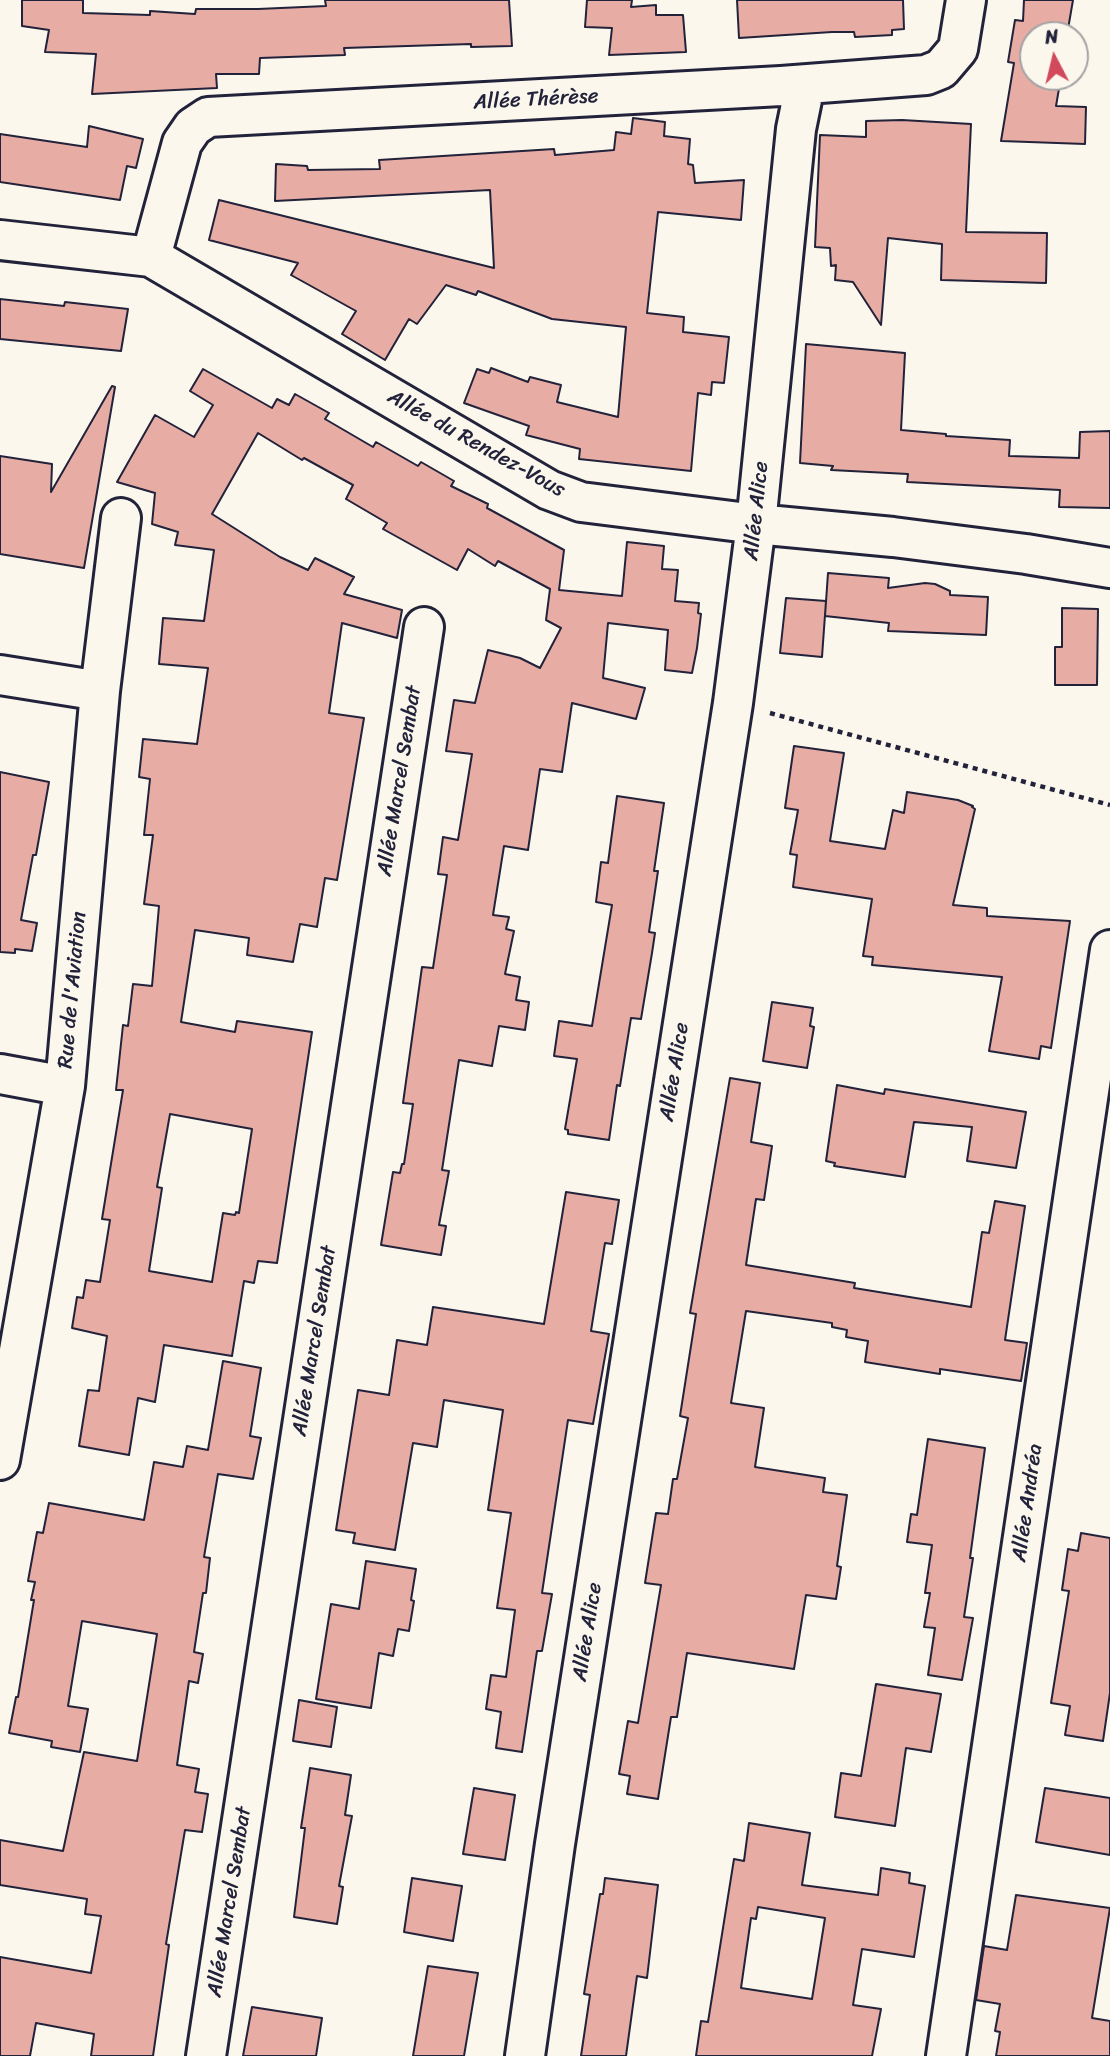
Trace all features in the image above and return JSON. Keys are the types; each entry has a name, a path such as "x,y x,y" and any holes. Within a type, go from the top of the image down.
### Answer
{"street":[{"name":"Allée Thérèse","path":"151,257 182,143 193,127 208,117 793,86 926,75 942,69 958,49 967,0"},
{"name":"Allée Alice","path":"525,2056 555,1844 733,703 756,524 796,129 793,86"},
{"name":"Allée du Rendez-Vous","path":"0,240 151,257 549,490 581,502 906,539 1110,568"},
{"name":"Rue de l'Aviation","path":"0,1460 65,1086 100,691 121,517"},
{"name":"Allée Marcel Sembat","path":"206,2056 424,627"},
{"path":"0,676 100,691"},
{"name":"Allée Andréa","path":"946,2056 1110,950"},
{"path":"0,1074 65,1086"}],"path":[{"path":"733,703 1110,805"}],"building":[{"path":"22,0 83,0 83,13 150,15 150,11 195,14 196,9 326,6 325,0 509,0 512,46 471,47 471,44 344,48 345,55 260,58 259,74 216,74 217,88 92,94 96,54 45,52 49,30 22,26"},
{"path":"587,0 632,0 631,7 656,5 656,15 683,15 686,52 609,55 612,28 585,27"},
{"path":"737,0 903,0 904,29 892,30 892,35 855,37 854,32 832,32 739,38"},
{"path":"1024,0 1073,0 1069,21 1023,21"},
{"path":"1015,20 1023,21 1019,21 1019,91 1059,91 1056,106 1086,107 1085,144 1001,141 1014,63 1008,62"},
{"path":"633,118 665,122 664,136 690,139 688,164 693,165 695,183 744,180 741,220 658,212 647,313 684,317 683,332 729,337 724,383 712,382 711,395 698,393 691,471 579,459 580,449 526,435 529,426 464,403 477,369 489,373 491,368 528,382 530,377 561,385 557,402 618,417 626,327 552,319 478,291 476,295 446,285 417,324 409,319 385,360 342,334 356,311 291,275 298,263 209,240 219,200 494,268 490,190 275,201 276,164 307,166 308,170 380,169 379,160 554,149 555,155 614,150 616,132 631,134"},
{"path":"866,121 971,124 966,232 1047,233 1046,283 941,280 942,244 888,238 881,325 853,282 835,280 836,265 831,266 830,248 815,247 820,135 866,137"},
{"path":"89,126 143,139 136,168 127,166 120,200 0,182 0,134 87,147"},
{"path":"0,299 128,309 121,351 0,339"},
{"path":"806,344 905,353 901,430 1010,440 1009,456 1079,458 1080,432 1110,431 1110,508 1059,507 1060,490 907,482 908,474 831,470 833,466 800,463"},
{"path":"203,369 272,408 277,399 289,405 295,394 329,413 325,419 373,447 376,442 418,466 421,462 454,481 451,486 488,504 487,508 564,550 559,590 622,596 627,542 664,546 662,569 678,570 675,601 699,603 698,613 701,614 692,673 665,670 668,630 608,623 603,678 645,688 636,719 572,703 562,772 540,769 528,850 504,846 493,915 509,917 506,929 514,931 505,974 520,977 516,1000 529,1002 525,1030 499,1026 492,1066 459,1060 442,1170 449,1171 439,1225 446,1226 441,1255 381,1245 393,1172 400,1173 404,1164 413,1104 403,1103 422,967 433,968 447,875 438,874 443,837 458,840 472,754 446,751 454,700 475,703 488,650 520,658 540,668 561,628 546,620 550,589 498,561 495,566 468,549 457,570 383,529 387,523 346,499 353,485 304,458 302,460 258,433 212,514 280,557 308,570 315,558 354,577 344,594 402,610 397,638 342,623 329,713 364,718 337,880 325,878 317,927 300,924 293,962 247,955 249,938 195,930 181,1022 235,1032 237,1021 312,1032 277,1263 258,1261 254,1283 244,1281 232,1356 164,1345 155,1402 138,1398 129,1455 79,1446 88,1390 99,1391 107,1336 72,1328 77,1297 83,1298 86,1280 100,1282 110,1220 102,1219 123,1090 116,1090 123,1025 128,1026 133,984 152,986 159,906 144,904 153,835 144,835 150,779 139,777 143,739 197,744 208,668 159,664 163,618 204,621 214,550 175,545 178,532 152,524 155,493 117,482 155,415 194,437 213,405 190,391","holes":["170,1114 252,1129 239,1213 223,1213 212,1282 149,1271 162,1188 157,1187"]},
{"path":"112,386 115,387 84,568 0,554 0,456 52,464 51,492"},
{"path":"828,573 889,578 888,588 925,583 950,591 950,595 988,597 986,635 888,631 889,623 825,616"},
{"path":"786,598 826,601 822,657 780,653"},
{"path":"1062,608 1098,609 1097,685 1055,685 1055,647 1062,647"},
{"path":"794,746 844,753 830,841 885,849 893,810 904,813 907,792 958,800 975,809 953,905 987,908 987,916 1070,921 1051,1048 1041,1046 1039,1059 989,1051 1002,977 872,965 873,957 863,956 872,899 793,887 797,855 790,854 798,810 785,808"},
{"path":"0,772 49,782 21,920 37,923 32,951 15,949 15,953 0,952"},
{"path":"617,796 664,803 649,932 655,933 652,953 641,1019 631,1018 609,1140 568,1134 565,1129 577,1059 554,1056 559,1021 592,1026 612,905 596,902 601,862 608,863"},
{"path":"772,1002 813,1008 810,1026 814,1027 807,1068 763,1061"},
{"path":"730,1078 760,1083 751,1142 772,1146 764,1200 756,1199 746,1265 855,1283 854,1288 971,1307 982,1232 989,1233 995,1201 1025,1206 1005,1340 1027,1343 1021,1381 940,1369 940,1374 865,1362 868,1341 846,1337 847,1330 832,1327 832,1323 746,1311 731,1403 764,1408 755,1467 825,1478 823,1492 847,1495 837,1566 841,1567 836,1599 806,1595 794,1669 687,1653 677,1717 671,1717 658,1799 627,1794 630,1776 619,1774 628,1721 638,1723 661,1585 645,1583 656,1513 668,1514 673,1479 677,1479 688,1418 680,1416 696,1314 690,1313"},
{"path":"837,1085 884,1094 885,1089 1026,1112 1016,1168 967,1161 972,1127 914,1122 905,1177 834,1166 835,1163 826,1161"},
{"path":"566,1192 619,1200 612,1244 605,1243 591,1331 609,1334 593,1424 568,1420 542,1593 552,1594 542,1651 537,1651 522,1752 496,1748 501,1712 486,1709 491,1675 506,1677 515,1610 497,1608 511,1513 488,1510 503,1410 444,1400 437,1447 413,1443 395,1550 353,1543 355,1533 336,1530 358,1390 389,1395 397,1340 427,1345 433,1307 544,1324"},
{"path":"223,1361 261,1368 250,1436 261,1438 253,1479 218,1474 204,1557 210,1558 206,1593 203,1593 194,1652 203,1654 198,1683 189,1681 177,1765 199,1769 195,1792 208,1794 202,1832 185,1830 166,1944 169,1945 153,2056 91,2056 94,2034 36,2023 30,2056 0,2056 0,1957 91,1973 101,1916 85,1914 87,1899 0,1885 0,1840 63,1851 84,1752 137,1761 157,1634 82,1621 68,1706 88,1709 80,1752 51,1747 52,1741 9,1733 18,1697 34,1600 31,1600 35,1582 28,1581 37,1532 43,1533 49,1503 144,1520 154,1462 183,1467 187,1446 208,1450"},
{"path":"928,1439 985,1448 964,1617 973,1618 962,1680 928,1675 935,1628 924,1627 930,1593 925,1593 932,1545 907,1542 911,1514 917,1515"},
{"path":"1081,1533 1110,1538 1110,1693 1103,1741 1065,1735 1070,1706 1051,1703 1069,1591 1062,1590 1068,1549 1078,1551"},
{"path":"366,1561 416,1569 409,1631 398,1629 393,1656 379,1653 371,1708 316,1699 331,1604 359,1609"},
{"path":"876,1684 941,1694 931,1752 906,1748 895,1826 835,1817 841,1773 861,1776"},
{"path":"299,1700 337,1707 331,1747 293,1741"},
{"path":"310,1768 351,1775 345,1815 352,1816 339,1886 343,1887 337,1924 294,1917 305,1828 301,1828"},
{"path":"474,1788 515,1795 505,1860 463,1854"},
{"path":"1045,1788 1110,1798 1110,1855 1036,1842"},
{"path":"749,1823 810,1833 802,1885 878,1895 881,1868 910,1873 909,1883 925,1886 914,1957 862,1949 853,2005 881,2009 872,2056 696,2056 701,2021 708,2022 734,1859 744,1861","holes":["758,1907 825,1918 812,1999 741,1988 751,1918 756,1919"]},
{"path":"412,1878 462,1886 453,1941 404,1932"},
{"path":"605,1878 658,1885 647,1978 637,1976 626,2056 581,2056 590,1995 584,1994"},
{"path":"1016,1895 1110,1908 1092,2018 1110,2021 1110,2056 996,2056 1000,2032 995,2031 1000,2004 976,2000 984,1946 1007,1950"},
{"path":"428,1966 478,1973 464,2056 413,2056"},
{"path":"252,2007 322,2018 316,2056 243,2056"}]}
